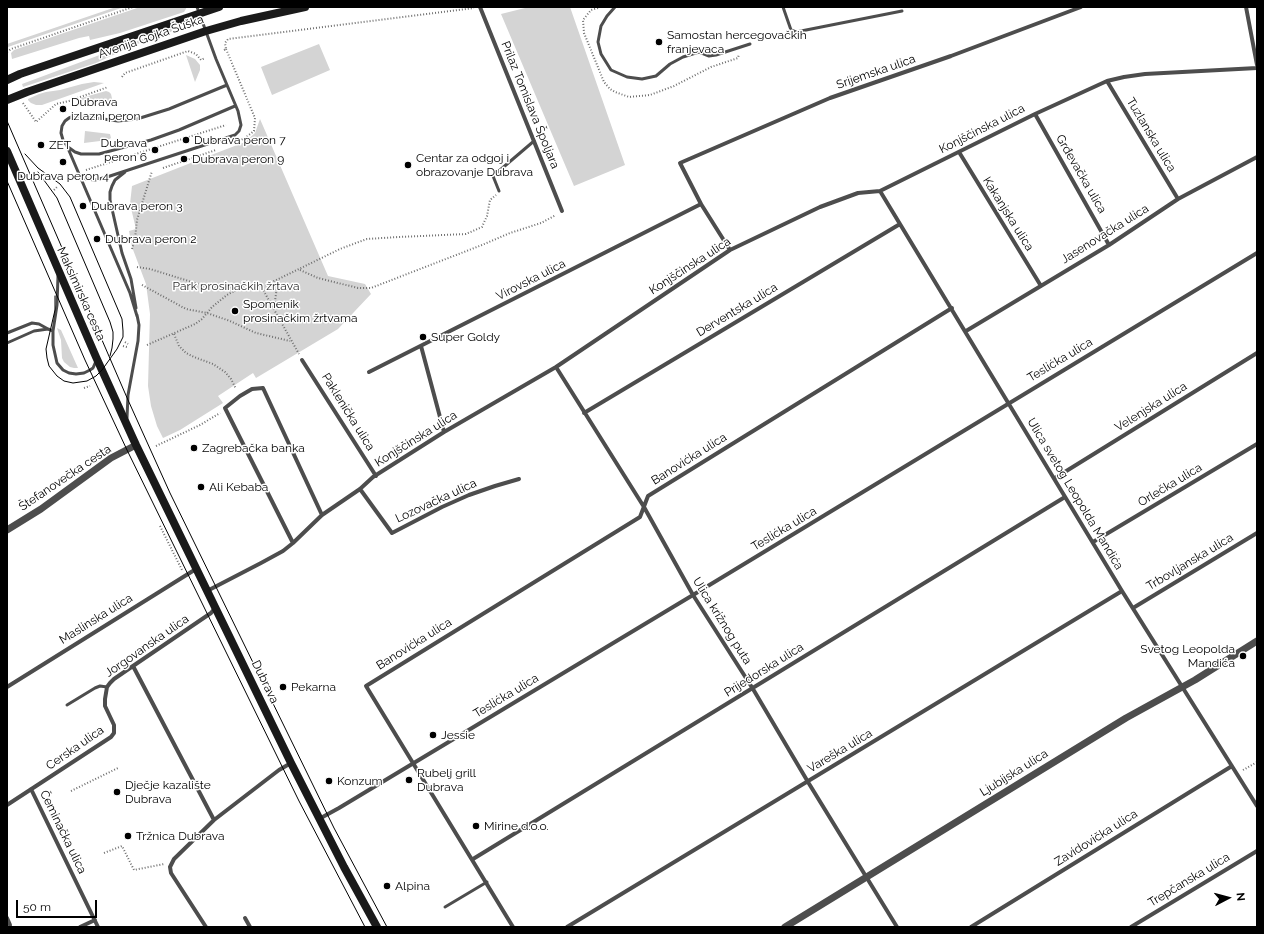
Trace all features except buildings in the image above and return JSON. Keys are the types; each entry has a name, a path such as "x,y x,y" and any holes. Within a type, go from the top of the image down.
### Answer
{"main road":[{"name":"Avenija Gojka Šuška","path":"7,80 198,10 219,7"},
{"name":"Avenija Gojka Šuška","path":"7,100 206,31 241,21 305,7"},
{"name":"Maksimirska cesta","path":"7,151 96,357 136,445"},
{"name":"Dubrava","path":"136,445 291,763 344,867 377,927"}],"street":[{"name":"Prilaz Tomislava Špoljara","path":"480,7 562,211"},
{"name":"Srijemska ulica","path":"701,204 680,163 830,98 951,56 1081,7"},
{"path":"1246,7 1257,67"},
{"name":"Konjščinska ulica","path":"206,591 283,551 322,515 376,476 444,432 556,367 730,250 820,207 858,193 880,191 1035,114 1107,81 1144,74 1257,67"},
{"name":"Tuzlanska ulica","path":"1107,81 1178,199"},
{"name":"Grđevačka ulica","path":"1035,114 1109,245"},
{"name":"Kakanjska ulica","path":"959,152 1041,286"},
{"name":"Jasenovačka ulica","path":"966,331 1109,245 1178,199 1257,157"},
{"name":"Ulica svetog Leopolda Mandića","path":"880,191 1122,591 1257,806"},
{"path":"701,204 730,250"},
{"name":"Virovska ulica","path":"369,372 701,204"},
{"name":"Derventska ulica","path":"584,413 900,224"},
{"name":"Teslićka ulica","path":"319,819 693,595 1257,253"},
{"name":"Banovićka ulica","path":"413,763 366,686 640,517 648,496 952,308"},
{"path":"421,346 444,432"},
{"name":"Velenjska ulica","path":"1055,478 1257,353"},
{"name":"Paklenička ulica","path":"302,360 376,476"},
{"name":"Ulica križnog puta","path":"556,367 644,507 693,595 753,689 897,927"},
{"path":"293,543 225,408 240,396 252,390 263,388 322,515"},
{"name":"Orlečka ulica","path":"1093,542 1257,444"},
{"name":"Štefanovečka cesta","path":"7,530 40,509 111,458 136,445"},
{"name":"Lozovačka ulica","path":"360,489 392,533 469,495 519,479"},
{"name":"Prijedorska ulica","path":"473,859 753,689 1065,496"},
{"name":"Trbovljanska ulica","path":"1133,608 1257,533"},
{"name":"Maslinska ulica","path":"7,687 196,569"},
{"name":"Vareška ulica","path":"567,927 1122,591"},
{"name":"Jorgovanska ulica","path":"107,687 114,679 211,613 215,608"},
{"name":"Ljubijska ulica","path":"785,927 1126,718 1182,687 1257,642"},
{"path":"133,666 214,820"},
{"name":"Cerska ulica","path":"7,805 111,737 115,729 105,706 107,687"},
{"path":"206,927 171,873 170,867 173,862 214,820 279,770 291,763"},
{"path":"413,763 473,859 513,927"},
{"name":"Zavidovička ulica","path":"971,927 1232,766"},
{"name":"Čeminačka ulica","path":"30,789 98,927"},
{"name":"Trepčanska ulica","path":"1131,927 1257,850"},
{"path":"7,918 10,925"},
{"path":"244,918 250,927"},
{"path":"80,927 95,920"}],"lane":[{"path":"615,7 607,16 602,26 598,42 601,54 612,70 627,77 642,79 656,76 670,64 683,57 699,52 709,56 716,55 750,44"},
{"path":"783,7 791,30 796,32 902,11"},
{"path":"80,176 86,179 95,180 236,135 239,131 241,125 236,106 198,10"},
{"path":"137,316 130,293 67,146 63,140 61,133 65,121 74,116 118,121 137,119 169,109 227,85"},
{"path":"67,146 75,152 81,154 99,154 151,140 236,106"},
{"path":"499,191 493,176 534,141"},
{"path":"126,171 115,180 110,192 110,200 122,254 132,285 139,325 138,341 127,406 127,426"},
{"path":"58,270 58,298 53,330 53,345 58,363 63,370 69,373 84,373 93,368 96,357"},
{"path":"7,333 32,323 39,324 53,330"},
{"path":"7,343 26,334 48,329"},
{"name":"Jorgovanska ulica","path":"67,705 95,688 100,686 107,687"},
{"path":"445,907 487,882"}],"path":[{"path":"7,52 11,49 133,7"},
{"path":"598,8 591,10 583,20 584,32 604,82 610,89 629,97 650,95 674,86 711,67 738,58 740,54 740,47"},
{"path":"238,142 254,131 255,118 225,49 225,43 228,39 470,9"},
{"path":"122,77 125,73 188,51 196,54 201,60 205,58"},
{"path":"23,104 36,122 56,104 108,87"},
{"path":"86,170 226,125"},
{"path":"162,168 217,149"},
{"path":"132,249 135,239 137,220 152,171"},
{"path":"54,190 58,186"},
{"path":"262,287 340,249 367,239 466,234 482,227 487,216 490,200 499,191"},
{"path":"299,270 324,280 358,288 371,288 510,233 542,223 562,211"},
{"path":"137,267 179,277 208,287 220,285 226,286 235,291"},
{"path":"274,309 278,280"},
{"path":"147,345 195,324 227,295 245,285 257,284 262,287 290,341 302,360"},
{"path":"142,285 186,309 207,313 230,321 256,333 290,341"},
{"path":"174,334 179,346 186,353 213,364 225,372 231,379 240,396"},
{"path":"124,342 128,344"},
{"path":"123,346 127,347"},
{"path":"84,388 90,386"},
{"path":"156,446 200,425 225,408"},
{"path":"160,526 182,570"},
{"path":"1242,771 1257,762"},
{"path":"71,791 118,768"},
{"path":"104,853 122,846 134,870 173,862"}],"green space":[{"path":"116,7 124,7 8,47 7,44"},
{"path":"140,7 187,7 184,12 120,33 90,40 89,36 79,38 12,59 11,53 14,50"},
{"path":"529,7 570,7 625,165 574,186 501,14"},
{"path":"180,25 182,27 181,28 132,46 96,63 23,87 22,84"},
{"path":"319,44 330,70 272,95 261,67"},
{"path":"186,55 195,59 200,65 200,70 195,82"},
{"path":"94,82 104,83 42,105 36,105 28,100 46,92"},
{"path":"106,91 111,94 112,104 81,100 81,98"},
{"name":"Park prosinačkih žrtava","path":"260,119 328,276 365,284 371,294 338,329 256,378 253,373 218,396 223,403 180,430 163,438 157,426 151,406 148,386 150,314 146,284 132,247 129,231 136,229 130,204 132,186 245,142 255,133"},
{"path":"85,131 110,134 111,138 108,140 84,143"},
{"path":"57,328 61,330 78,368 70,367 64,362 62,358 61,340"}],"tram line":[{"path":"7,121 170,493 334,828 387,927"},
{"path":"25,154 38,168 60,184 70,197 122,319 123,337 117,349 102,370 96,376 87,381 73,383 64,381 57,376 49,366 46,349 55,310 55,296"},
{"path":"38,172 57,198 110,322 113,332 110,356"},
{"path":"7,181 85,360 127,450 299,801 365,927"}],"place":[{"name":"Samostan hercegovačkih franjevaca","path":"659,42"},
{"name":"Dubrava izlazni peron","path":"63,109"},
{"name":"Dubrava peron 7","path":"186,140"},
{"name":"ZET","path":"41,145"},
{"name":"Dubrava peron 6","path":"155,150"},
{"name":"Dubrava peron 9","path":"184,159"},
{"name":"Dubrava peron 4","path":"63,162"},
{"name":"Centar za odgoj i obrazovanje Dubrava","path":"408,165"},
{"name":"Dubrava peron 3","path":"83,206"},
{"name":"Dubrava peron 2","path":"97,239"},
{"name":"Spomenik prosinačkim žrtvama","path":"235,311"},
{"name":"Super Goldy","path":"423,337"},
{"name":"Zagrebačka banka","path":"194,448"},
{"name":"Ali Kebaba","path":"201,487"},
{"name":"Svetog Leopolda Mandića","path":"1243,656"},
{"name":"Pekarna","path":"283,687"},
{"name":"Jessie","path":"433,735"},
{"name":"Rubelj grill Dubrava","path":"409,780"},
{"name":"Konzum","path":"329,781"},
{"name":"Dječje kazalište Dubrava","path":"117,792"},
{"name":"Mirine d.o.o.","path":"476,826"},
{"name":"Tržnica Dubrava","path":"128,836"},
{"name":"Alpina","path":"387,886"}]}
